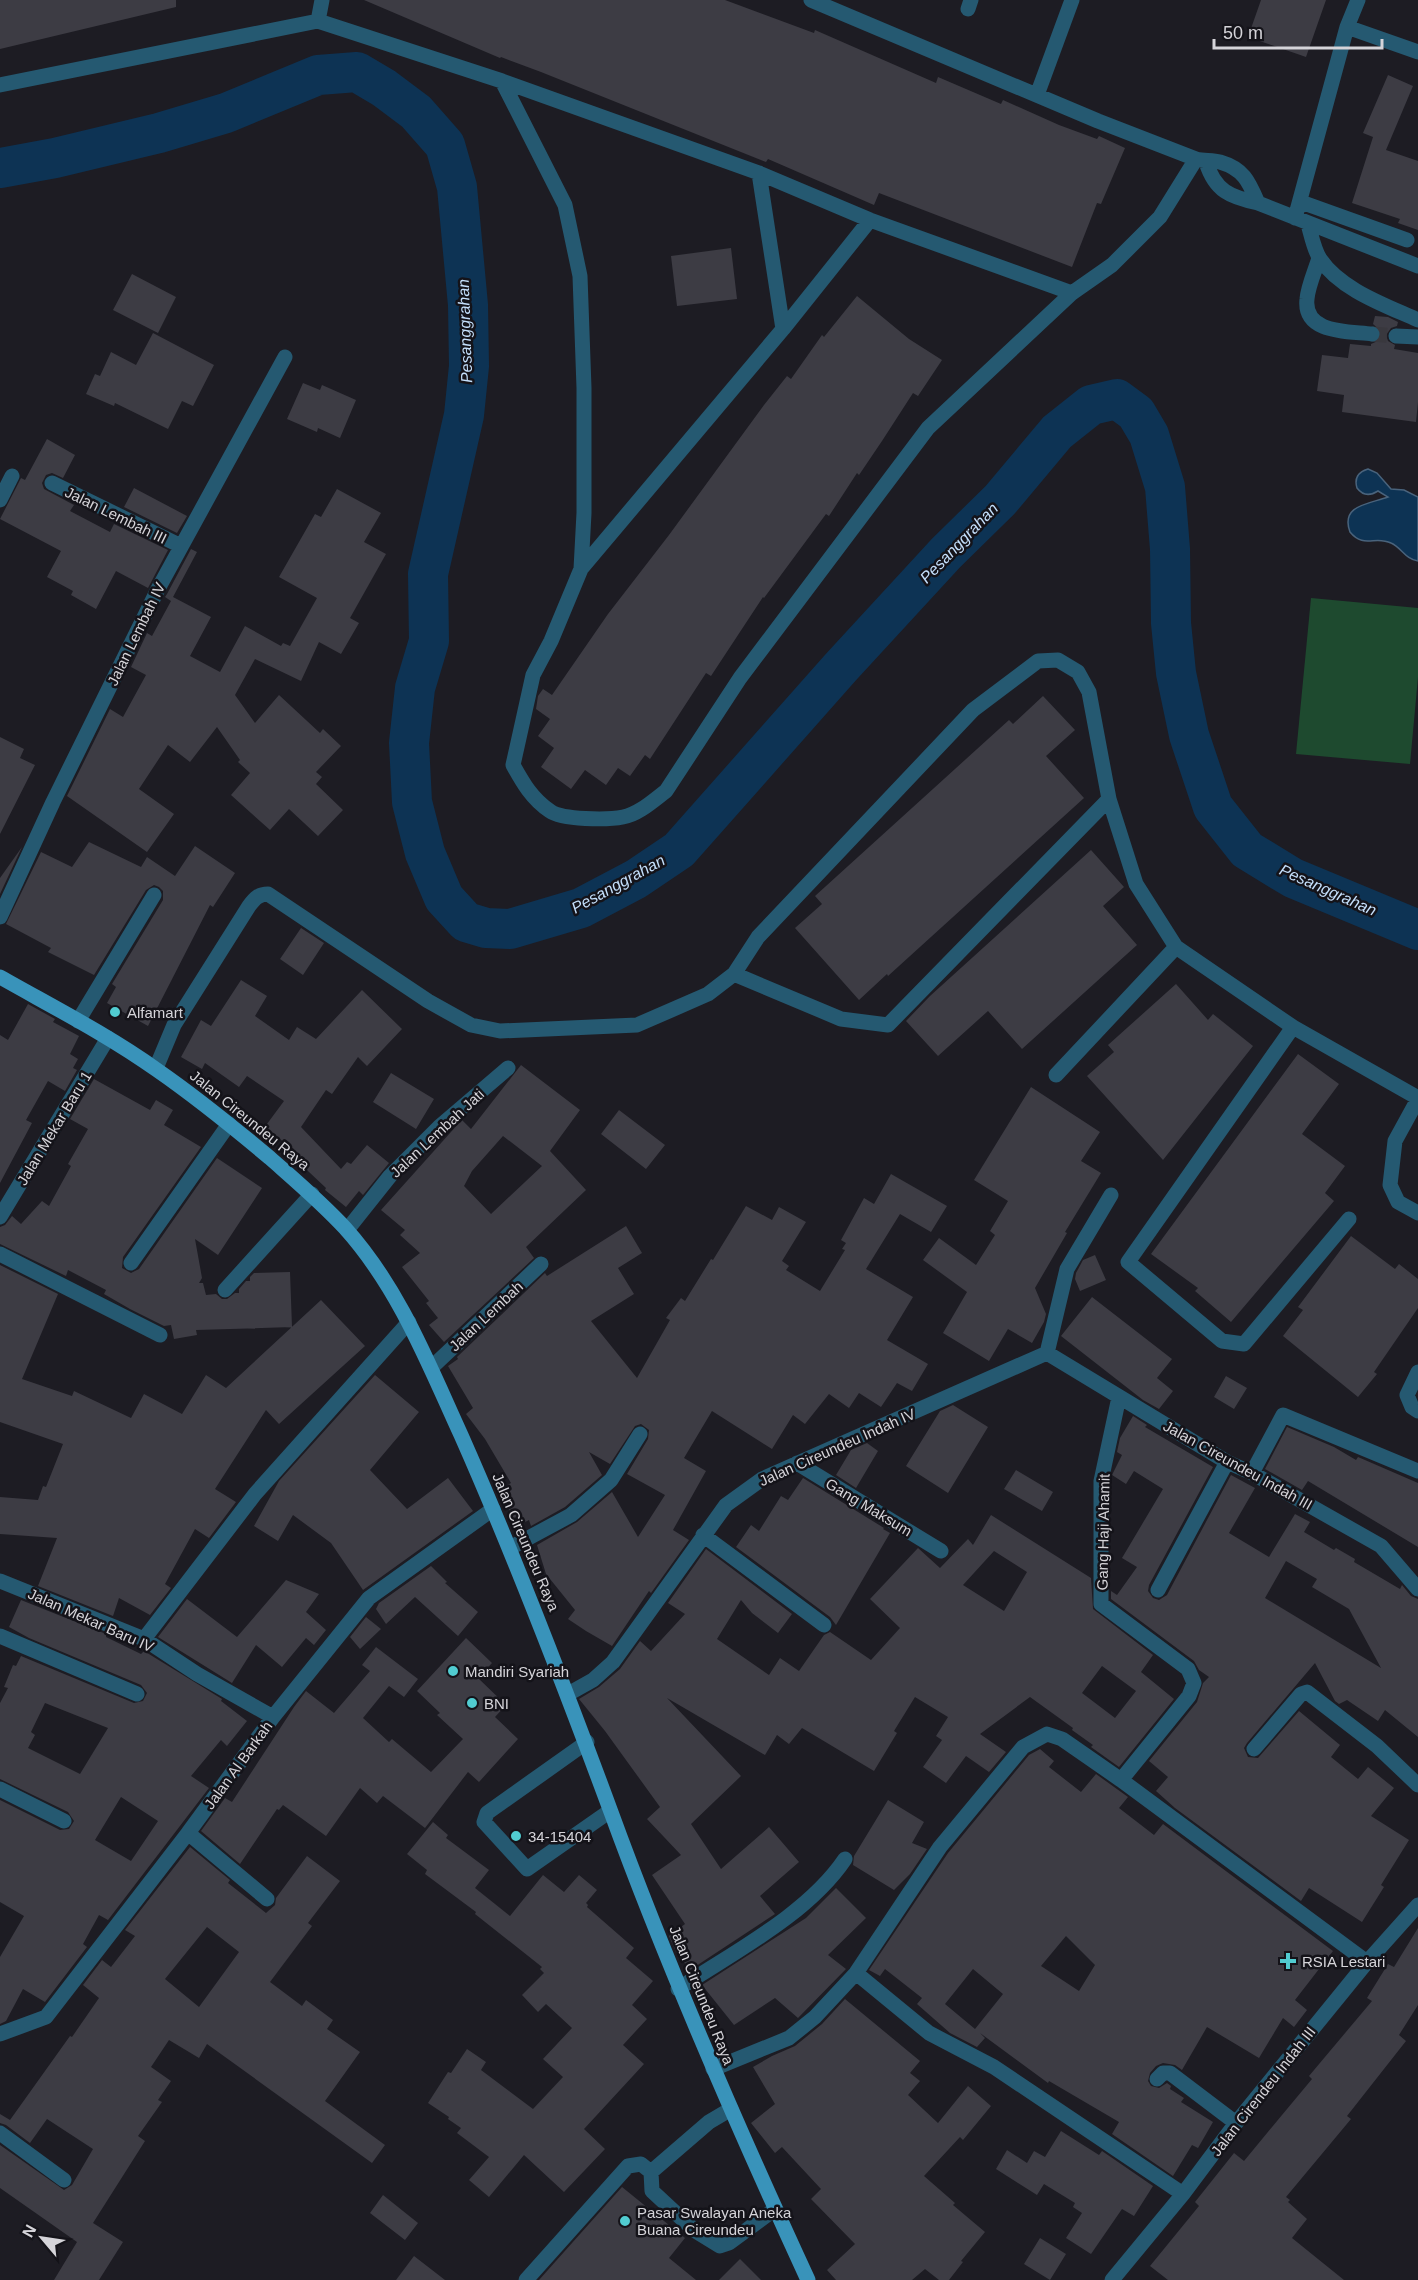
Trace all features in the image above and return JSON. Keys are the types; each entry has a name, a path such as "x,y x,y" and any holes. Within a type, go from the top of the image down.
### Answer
{"main road":[{"name":"Jalan Cireundeu Raya","path":"0,977 156,1068 229,1124 312,1194 347,1230 385,1278 431,1368 510,1548 568,1694 678,1989 808,2280"}],"street":[{"path":"318,21 322,0"},
{"path":"811,0 1037,95 1201,160 1237,168 1249,182 1258,203"},
{"path":"1037,95 1072,0"},
{"path":"1358,0 1347,27 1301,202 1302,221 1319,258 1354,290 1418,320"},
{"path":"0,85 318,21 502,81 759,173 870,220 1072,293"},
{"path":"1347,27 1418,52"},
{"path":"502,81 565,205 580,276 584,388 584,513 581,568"},
{"path":"1201,160 1219,188 1237,198 1258,203 1418,266"},
{"path":"870,220 783,329 581,568 551,641 533,675 513,765 529,794 552,813 585,818 624,817 649,804 666,791 740,678 928,428 1072,293 1112,265 1160,217 1201,160"},
{"path":"759,173 783,329"},
{"path":"1301,202 1407,240"},
{"path":"1319,258 1306,300 1312,319 1324,328 1372,334"},
{"path":"1396,336 1418,337"},
{"name":"Jalan Lembah IV","path":"0,917 53,802 158,589 285,357"},
{"path":"0,500 12,476"},
{"name":"Jalan Lembah III","path":"52,483 181,546"},
{"path":"156,1068 174,1024 249,906 255,898 262,894 268,894 428,1001 471,1025 500,1031 637,1025 708,994 734,974 758,937 973,710 1038,661 1058,660 1077,672 1089,692 1109,799 1136,884 1176,947 1293,1027 1418,1098 1395,1141 1390,1185 1398,1202 1418,1213"},
{"path":"734,974 841,1019 888,1025 1109,799"},
{"path":"78,1021 153,895"},
{"path":"1056,1075 1176,947"},
{"path":"1293,1027 1128,1262 1221,1341 1244,1344 1349,1219"},
{"name":"Jalan Mekar Baru 1","path":"0,1217 108,1038"},
{"name":"Jalan Lembah Jati","path":"347,1230 390,1176 439,1127 508,1068"},
{"path":"130,1263 229,1124"},
{"path":"225,1290 312,1194"},
{"path":"1047,1353 1067,1269 1111,1195"},
{"path":"0,1254 160,1335"},
{"name":"Jalan Lembah","path":"431,1368 541,1264"},
{"path":"144,1639 255,1494 409,1322"},
{"name":"Jalan Cireundeu Indah III","path":"1047,1353 1227,1462 1252,1473 1381,1546 1418,1589"},
{"name":"Jalan Cireundeu Indah IV","path":"568,1694 593,1680 613,1662 726,1505 762,1479 1047,1353"},
{"path":"1418,1372 1407,1395 1412,1407 1418,1411"},
{"name":"Gang Haji Ahamit","path":"1119,1396 1101,1481 1101,1604 1188,1669 1194,1683 1189,1696 1121,1780"},
{"path":"1252,1473 1283,1415 1418,1470"},
{"path":"510,1548 571,1515 611,1480 640,1434"},
{"path":"1158,1590 1227,1462"},
{"name":"Gang Maksum","path":"797,1463 941,1551"},
{"name":"Jalan Al Barkah","path":"0,2034 46,2017 188,1833 273,1717 369,1598 493,1509"},
{"path":"703,1535 824,1625"},
{"name":"Jalan Mekar Baru IV","path":"0,1581 144,1639 197,1674 273,1717"},
{"path":"0,1636 136,1694"},
{"path":"1254,1749 1301,1694 1307,1692 1377,1746 1418,1785"},
{"path":"713,2069 789,2038 815,2017 856,1973 940,1847 1023,1747 1047,1734 1062,1739 1121,1780 1367,1962"},
{"path":"586,1742 487,1813 484,1822 525,1869 529,1869 610,1811"},
{"path":"0,1789 64,1821"},
{"path":"188,1833 267,1899"},
{"path":"678,1989 812,1898 832,1878 845,1859"},
{"name":"Jalan Cirendeu Indah III","path":"1112,2280 1367,1962 1418,1905"},
{"path":"856,1973 929,2033 994,2067 1183,2194"},
{"path":"1157,2079 1163,2073 1170,2073 1236,2123"},
{"path":"651,2172 709,2122 731,2109"},
{"path":"0,2133 64,2180"},
{"path":"526,2280 628,2166 641,2164 651,2172 652,2192 694,2230 720,2246 729,2243 775,2209"}],"green space":[{"path":"1311,598 1418,608 1418,677 1410,764 1296,754"}],"water":[{"path":"1368,469 1377,473 1391,489 1404,490 1418,497 1418,561 1410,558 1391,543 1380,540 1360,540 1350,532 1349,516 1353,511 1365,504 1388,497 1378,491 1364,494 1359,491 1356,481 1358,476"}],"building":[{"path":"0,0 176,0 176,7 0,49"},
{"path":"364,0 725,0 814,33 815,30 936,83 938,77 1001,104 1003,100 1059,125 1097,139 1099,136 1125,148 1101,204 1097,203 1072,267 879,193 874,205 768,159 766,162 541,72 500,58"},
{"path":"1261,0 1326,0 1306,57 1248,37"},
{"path":"1388,75 1413,86 1386,150 1418,161 1418,230 1398,223 1400,219 1352,203 1373,137 1363,133"},
{"path":"731,248 737,299 677,306 671,256"},
{"path":"132,274 176,297 158,333 113,310"},
{"path":"857,296 909,339 942,360 918,396 913,393 829,516 826,514 763,597 711,676 706,673 650,759 645,755 630,776 618,768 606,785 585,770 571,789 541,767 554,748 538,736 550,719 536,709 538,696 543,689 552,695 608,614 764,405 787,376 791,379 822,335 824,337"},
{"path":"1375,316 1388,317 1398,322 1397,326 1391,328 1386,335 1388,341 1395,345 1394,349 1418,353 1416,422 1342,412 1344,395 1317,391 1322,355 1348,358 1350,344 1371,346 1380,340 1381,331 1373,324"},
{"path":"153,333 214,365 193,406 182,401 168,429 115,403 114,406 86,394 95,374 100,376 111,352 136,365"},
{"path":"303,383 320,390 322,385 356,400 340,438 318,428 317,432 287,419"},
{"path":"47,439 75,455 63,478 52,473 46,475 42,483 44,489 74,505 70,511 110,532 114,524 168,550 148,588 116,571 96,609 71,595 73,591 47,577 61,551 0,519 21,478 25,480"},
{"path":"134,488 187,516 177,533 124,507"},
{"path":"337,489 381,513 364,542 386,554 350,618 359,623 341,654 319,642 301,681 255,659 235,695 255,723 279,695 320,733 323,729 341,746 316,772 322,777 316,784 343,810 318,836 289,809 270,830 231,795 250,773 238,762 240,760 217,727 190,762 168,745 139,789 174,814 147,852 67,796 110,709 123,717 146,675 131,667 147,633 152,636 171,601 165,597 191,549 197,552 173,597 211,617 190,656 220,672 245,626 281,646 283,643 290,646 317,598 279,577 315,514 321,517"},
{"path":"1043,696 1075,730 1046,756 1084,798 859,1000 795,928 822,904 815,896 1009,720 1013,724"},
{"path":"0,737 24,749 20,758 35,765 0,834"},
{"path":"89,842 141,867 147,857 175,876 195,846 235,873 213,907 210,905 148,1026 107,1003 116,987 112,984 163,900 163,891 159,887 154,885 146,890 94,975 48,952 51,948 6,924 41,852 72,867"},
{"path":"22,847 0,894 0,878"},
{"path":"1091,850 1124,887 1103,906 1137,945 1022,1049 988,1011 938,1056 906,1021 930,996"},
{"path":"301,928 324,943 303,975 280,959"},
{"path":"241,980 267,996 255,1016 289,1040 297,1027 316,1039 362,990 402,1029 367,1066 358,1057 332,1094 326,1090 301,1127 341,1169 347,1162 351,1164 367,1145 389,1163 363,1195 359,1191 346,1207 325,1190 326,1188 291,1155 294,1149 264,1128 284,1101 247,1076 239,1087 205,1063 202,1069 181,1057 201,1020 211,1026"},
{"path":"1176,984 1208,1020 1213,1014 1253,1046 1163,1160 1087,1076 1114,1052 1108,1045"},
{"path":"28,1004 55,1019 53,1022 79,1036 70,1054 78,1059 73,1068 77,1070 65,1091 48,1081 26,1120 32,1123 0,1183 0,1035 8,1040"},
{"path":"1298,1054 1339,1084 1302,1134 1345,1166 1325,1193 1334,1201 1231,1322 1195,1291 1198,1288 1151,1254"},
{"path":"521,1065 580,1110 550,1151 586,1190 526,1247 534,1258 444,1342 429,1325 438,1318 426,1303 429,1301 402,1267 420,1253 400,1235 405,1230 381,1210 462,1120 471,1129","holes":["503,1136 542,1166 491,1214 464,1186 472,1171"]},
{"path":"391,1073 434,1099 416,1129 373,1102"},
{"path":"94,1079 150,1110 156,1100 173,1110 164,1125 201,1147 123,1257 122,1268 131,1273 139,1269 217,1158 262,1188 218,1255 195,1239 202,1278 199,1283 203,1283 206,1295 216,1294 222,1299 227,1299 239,1293 239,1289 246,1281 250,1281 254,1273 290,1272 292,1327 196,1330 197,1335 174,1339 171,1325 164,1326 130,1309 104,1294 106,1290 68,1270 66,1276 0,1244 0,1227 5,1225 12,1216 21,1224 42,1201 49,1206 71,1166 68,1164 88,1129 70,1119"},
{"path":"1031,1087 1100,1132 1081,1161 1101,1173 1065,1232 1067,1233 1035,1288 1046,1314 1032,1343 1008,1329 989,1361 943,1333 967,1292 923,1260 939,1238 976,1265 995,1235 990,1231 1008,1201 974,1180"},
{"path":"619,1110 665,1145 646,1169 601,1134"},
{"path":"891,1174 947,1206 931,1232 900,1214 866,1269 913,1297 887,1340 928,1364 912,1391 897,1383 881,1407 859,1393 849,1408 829,1394 805,1424 793,1415 772,1449 712,1411 684,1458 706,1471 673,1530 689,1540 651,1593 649,1591 612,1646 568,1619 575,1610 546,1574 537,1545 577,1522 612,1492 638,1537 665,1495 627,1474 648,1439 649,1430 641,1424 635,1426 610,1464 589,1452 602,1475 565,1507 531,1526 529,1520 517,1526 499,1490 511,1483 485,1439 466,1414 473,1408 448,1366 458,1359 457,1357 545,1273 547,1276 626,1226 642,1253 618,1268 634,1294 591,1321 637,1378 670,1320 666,1318 681,1298 685,1301 746,1206 772,1220 779,1207 806,1222 782,1261 789,1266 786,1270 820,1291 845,1250 842,1249 846,1243 841,1240 864,1198 874,1204"},
{"path":"1351,1236 1395,1269 1399,1264 1418,1279 1418,1308 1374,1372 1377,1374 1358,1397 1283,1336 1303,1310 1298,1307"},
{"path":"1095,1255 1106,1280 1080,1291 1075,1279 1076,1273 1083,1260"},
{"path":"0,1265 58,1294 22,1379 72,1396 74,1391 131,1418 144,1394 182,1414 206,1375 226,1388 321,1300 365,1346 279,1424 266,1410 215,1489 236,1502 209,1538 195,1529 165,1584 171,1588 150,1615 119,1598 113,1616 38,1586 57,1538 0,1534 0,1497 38,1500 43,1486 46,1487 63,1444 0,1422"},
{"path":"1092,1297 1172,1359 1157,1378 1173,1391 1159,1409 1143,1400 1061,1336"},
{"path":"375,1375 419,1412 370,1470 407,1509 448,1478 473,1511 363,1590 331,1543 293,1515 278,1541 254,1526 279,1481"},
{"path":"1226,1376 1247,1388 1234,1409 1214,1397"},
{"path":"953,1405 988,1427 948,1493 906,1466 940,1411"},
{"path":"1133,1416 1147,1425 1145,1427 1213,1467 1149,1585 1148,1591 1153,1598 1159,1600 1167,1595 1231,1475 1255,1488 1229,1533 1269,1557 1295,1514 1310,1522 1304,1532 1334,1550 1336,1548 1355,1559 1354,1562 1400,1589 1402,1585 1411,1596 1418,1599 1418,1737 1385,1710 1378,1721 1347,1700 1339,1704 1335,1701 1315,1663 1244,1748 1248,1757 1258,1758 1299,1711 1340,1745 1331,1757 1358,1779 1368,1767 1394,1788 1371,1816 1409,1840 1381,1885 1384,1887 1362,1922 1309,1888 1301,1901 1175,1808 1156,1791 1168,1777 1149,1761 1197,1702 1203,1683 1209,1677 1199,1670 1194,1661 1111,1599 1111,1591 1117,1595 1137,1567 1122,1558 1163,1489 1134,1471 1126,1484 1112,1475 1122,1455 1117,1452 1120,1438","holes":["1286,1561 1317,1579 1312,1587 1349,1609 1381,1668 1265,1598"]},
{"path":"1287,1427 1334,1447 1356,1460 1358,1457 1418,1483 1418,1547 1308,1481 1302,1490 1265,1469"},
{"path":"867,1443 878,1451 856,1488 836,1475 851,1450"},
{"path":"1016,1470 1053,1492 1042,1511 1004,1489"},
{"path":"803,1478 890,1533 836,1625 830,1617 736,1547 751,1525 759,1531 781,1496 788,1500"},
{"path":"991,1515 1091,1578 1093,1609 1153,1655 1141,1672 1174,1699 1119,1767 1091,1747 1093,1745 1072,1730 1073,1728 1030,1697 980,1734 1006,1752 989,1772 966,1756 946,1783 923,1767 942,1740 936,1736 948,1717 915,1697 894,1731 897,1733 874,1771 802,1728 789,1744 777,1735 765,1755 667,1698 741,1776 691,1824 721,1869 769,1827 799,1862 760,1896 775,1914 690,1970 676,1952 669,1936 685,1924 652,1875 681,1855 647,1819 660,1807 579,1699 599,1687 620,1669 640,1641 651,1651 685,1614 668,1603 706,1549 792,1614 778,1633 752,1613 741,1600 717,1639 769,1675 780,1658 799,1671 824,1635 830,1632 871,1660 900,1628 870,1599 918,1548 940,1568 968,1539 973,1545","holes":["994,1551 1027,1572 1004,1611 963,1585","1102,1666 1136,1691 1115,1718 1082,1693"]},
{"path":"431,1566 447,1582 445,1583 478,1612 458,1636 415,1597 386,1624 376,1609 379,1603"},
{"path":"286,1580 319,1594 306,1612 326,1630 314,1645 306,1638 282,1667 256,1645 232,1683 158,1637 187,1599 237,1637"},
{"path":"21,1600 106,1634 106,1637 141,1654 144,1651 222,1699 221,1701 247,1721 227,1746 221,1740 191,1776 209,1788 108,1920 99,1915 83,1944 87,1947 45,2002 23,1989 6,2021 0,2024 0,1957 24,1916 0,1902 0,1800 60,1830 69,1829 74,1821 68,1812 0,1779 0,1703 8,1688 4,1687 13,1665 16,1666 21,1656 134,1703 143,1701 147,1693 141,1685 29,1638 9,1627","holes":["45,1703 108,1728 80,1774 28,1748 35,1735 31,1732","121,1797 158,1821 131,1861 95,1840"]},
{"path":"366,1617 381,1629 360,1649 350,1637"},
{"path":"466,1638 492,1663 478,1678 506,1705 495,1717 518,1739 479,1782 468,1772 425,1828 383,1796 377,1803 360,1788 326,1836 283,1805 279,1810 277,1809 240,1864 201,1831 225,1798 232,1802 306,1691 334,1713 370,1671 362,1665 376,1647 418,1679 404,1697 389,1686 363,1718 389,1742 392,1739 431,1772 463,1739 437,1715 440,1713 417,1691"},
{"path":"1040,1749 1054,1761 1049,1767 1081,1792 1096,1774 1128,1797 1119,1808 1154,1835 1163,1824 1333,1951 1295,2000 1307,2010 1294,2027 1283,2018 1259,2058 1207,2027 1182,2070 1175,2065 1163,2063 1156,2066 1150,2073 1148,2081 1151,2086 1159,2088 1167,2083 1171,2086 1170,2089 1184,2098 1181,2102 1213,2122 1198,2148 1192,2145 1173,2176 1112,2134 1119,2122 1049,2081 1048,2083 980,2033 985,2038 977,2047 950,2033 917,2004 922,1998 885,1969 880,1976 869,1970 948,1853 1029,1755","holes":["1066,1936 1095,1965 1079,1991 1041,1966","973,1969 1003,1994 975,2029 945,2004"]},
{"path":"888,1800 924,1822 912,1843 927,1849 910,1874 894,1890 853,1865 854,1856"},
{"path":"433,1822 448,1835 446,1838 489,1870 475,1888 510,1916 543,1875 564,1892 579,1875 597,1890 586,1903 587,1907 634,1948 626,1958 653,1981 632,2005 647,2019 623,2045 644,2064 584,2129 605,2149 564,2192 524,2155 489,2197 469,2180 489,2157 457,2133 461,2128 448,2119 449,2117 428,2103 448,2072 451,2073 467,2049 486,2062 481,2070 533,2109 563,2077 543,2059 572,2028 546,2004 538,2012 522,1995 544,1973 540,1969 542,1967 475,1914 476,1912 425,1874 427,1870 407,1854"},
{"path":"190,1847 230,1880 228,1883 266,1913 275,1905 276,1898 307,1856 340,1881 308,1923 312,1926 270,1982 302,2006 306,2000 333,2020 327,2029 360,2052 325,2101 385,2145 372,2163 207,2044 199,2058 169,2040 151,2067 171,2081 158,2100 162,2102 138,2136 145,2141 93,2223 123,2242 99,2280 54,2280 77,2242 0,2188 0,2145 64,2190 72,2185 93,2149 47,2119 30,2143 0,2123 0,2114 10,2120 99,1998 83,1985 102,1960 111,1967 135,1936 125,1930","holes":["207,1927 239,1952 199,2007 165,1979"]},
{"path":"836,1888 866,1918 828,1955 846,1969 798,2018 775,1998 734,2025 702,1985 806,1918"},
{"path":"1418,1928 1418,2005 1399,2035 1406,2041 1347,2116 1351,2119 1286,2197 1290,2200 1288,2202 1307,2219 1292,2238 1344,2280 1168,2280 1150,2266 1199,2206 1195,2202 1234,2153 1244,2161 1312,2079 1309,2076 1372,2001 1367,1998 1388,1964 1394,1967"},
{"path":"845,1999 920,2061 910,2073 920,2081 908,2095 938,2123 968,2086 991,2106 963,2140 960,2137 924,2176 985,2232 949,2280 939,2280 925,2269 912,2280 836,2280 827,2270 855,2244 811,2199 821,2189 782,2147 775,2153 751,2123 775,2104 753,2067 795,2046 822,2024"},
{"path":"1061,2131 1099,2155 1102,2151 1153,2186 1134,2216 1122,2209 1091,2254 1066,2238 1082,2213 1073,2207 1075,2203 1044,2184 1037,2195 996,2169 1007,2150 1027,2163 1034,2151 1045,2157"},
{"name":"Pasar Swalayan Aneka Buana Cireundeu","path":"622,2187 685,2238 669,2258 696,2280 539,2280"},
{"path":"383,2195 418,2223 405,2240 370,2213"},
{"path":"1040,2238 1066,2254 1050,2280 1024,2264"},
{"path":"414,2256 445,2280 396,2280"},
{"path":"740,2259 761,2280 719,2280"}],"waterway":[{"name":"Pesanggrahan","path":"0,168 55,158 159,133 226,113 318,75 357,72 384,88 416,112 445,145 457,187 468,305 469,366 464,415 428,574 429,641 415,688 409,743 412,802 425,853 444,898 466,922 486,928 510,929 581,908 636,879 679,850 841,667 946,553 1000,500 1057,432 1091,405 1117,399 1136,413 1149,435 1165,487 1170,549 1171,623 1176,673 1189,735 1213,807 1247,850 1293,878 1418,930"}],"tunnel":[{"path":"1372,334 1396,336"}],"place":[{"name":"Alfamart","path":"115,1012"},
{"name":"Mandiri Syariah","path":"453,1671"},
{"name":"BNI","path":"472,1703"},
{"name":"34-15404","path":"516,1836"},
{"name":"RSIA Lestari","path":"1288,1961"},
{"name":"Pasar Swalayan Aneka Buana Cireundeu","path":"625,2221"}]}
